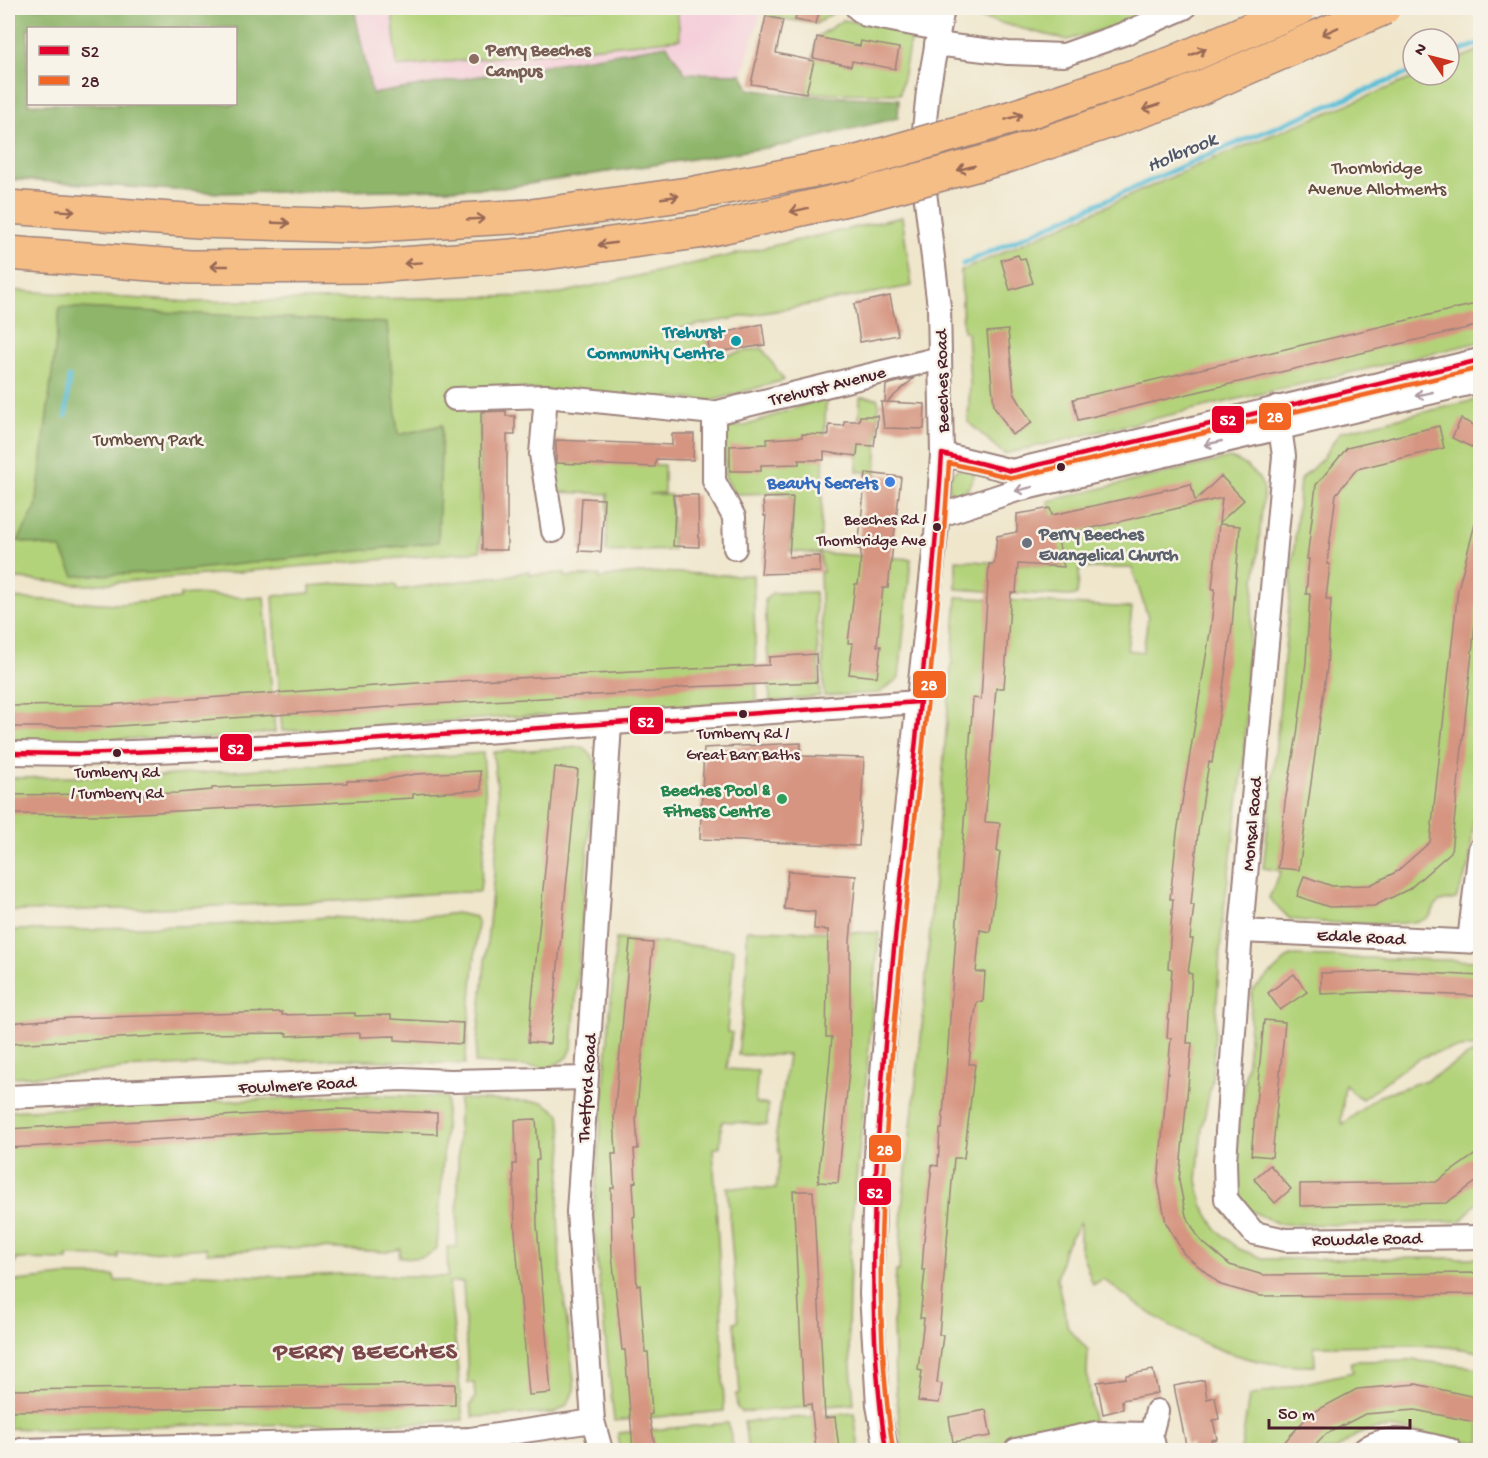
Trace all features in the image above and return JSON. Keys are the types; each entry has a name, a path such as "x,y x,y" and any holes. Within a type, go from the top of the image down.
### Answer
{"highway":[{"path":"8,207 199,221 354,226 531,216 695,194 857,162 1013,117 1173,63 1300,8"},
{"path":"8,253 190,267 384,265 537,254 686,233 856,197 1004,157 1176,99 1384,8"}],"street":[{"path":"857,8 866,15 939,27 1008,53 1064,55 1126,33 1184,8"},
{"name":"Beeches Road","path":"886,1450 878,1405 871,1294 877,1132 900,865 919,702 942,454 939,307 921,159 928,91 939,27"},
{"name":"Trehurst Avenue","path":"456,399 546,396 714,413 940,358"},
{"path":"938,516 1017,490 1480,360"},
{"path":"942,454 1012,471 1279,417 1480,381"},
{"path":"546,396 541,454 552,531"},
{"path":"714,413 714,481 734,518 735,548"},
{"name":"Monsal Road","path":"1254,1233 1226,1199 1225,1161 1241,931 1284,456 1279,417"},
{"path":"977,463 984,501"},
{"path":"8,753 80,754 279,746 919,702"},
{"name":"Thetford Road","path":"601,1450 593,1421 578,1212 610,725"},
{"path":"1474,941 1480,849"},
{"name":"Edale Road","path":"1241,931 1474,941"},
{"name":"Fowlmere Road","path":"8,1097 402,1079 451,1081 586,1078"},
{"name":"Rowdale Road","path":"1254,1233 1286,1240 1480,1237"},
{"path":"1016,1450 1096,1434 1153,1442 1157,1411"},
{"path":"21,1450 470,1439 593,1421"},
{"path":"1364,1450 1371,1445 1405,1439 1450,1450"}],"shaded area":[{"name":"Perry Beeches Campus","path":"356,8 762,8 742,74 685,73 667,45 372,94"}],"green space":[{"path":"8,8 354,8 372,94 667,45 685,73 742,74 749,89 789,95 899,99 898,118 785,145 502,188 221,193 8,179"},
{"path":"392,8 677,8 680,39 397,67"},
{"path":"766,8 841,8 816,24 766,16"},
{"path":"966,8 1164,8 1135,21 1067,40 965,14"},
{"path":"843,20 883,26 911,36 900,94 806,93 817,37"},
{"name":"Thornbridge Avenue Allotments","path":"1480,50 1480,342 1004,454 968,422 970,383 967,332 963,331 961,271 1203,163 1401,83 1401,87 1461,87 1461,58"},
{"name":"Turnberry Park","path":"902,217 912,286 670,330 670,341 705,334 710,358 762,348 784,380 711,401 670,397 669,401 489,386 455,396 480,402 480,551 88,585 8,578 8,290 189,302 548,296"},
{"path":"60,307 387,323 398,435 442,425 438,542 171,572 74,576 61,549 18,541 36,507"},
{"path":"826,397 820,553 911,559 899,678 879,693 824,696 820,572 823,572 820,554 790,551 793,497 783,493 734,494 725,476 724,433 730,427 745,426"},
{"path":"860,397 877,398 879,404 876,474 857,471"},
{"path":"1480,399 1480,759 1469,867 1456,899 1439,902 1429,917 1420,921 1362,924 1290,919 1269,898 1281,871 1263,868 1300,480 1323,458 1340,432"},
{"path":"1230,458 1250,469 1259,478 1264,489 1247,664 1245,752 1222,923 1212,1080 1202,1128 1197,1180 1202,1204 1217,1230 1239,1249 1265,1259 1480,1258 1480,1352 1419,1345 1314,1346 1315,1366 1284,1365 1228,1353 1176,1329 1103,1279 1093,1285 1080,1247 1080,1222 1064,1249 1057,1278 1068,1328 1088,1350 1087,1372 1093,1421 1013,1441 952,1450 902,1450 895,1380 893,1324 896,1271 899,1271 902,1208 922,1028 957,597 1132,608 1127,650 1143,652 1148,617 1132,568 1080,568 1077,595 1067,596 956,589 956,560 1063,567 1048,501"},
{"path":"551,462 664,465 664,493 649,494 671,495 673,550 606,552 608,494 557,492"},
{"path":"962,468 971,470 974,475 968,488 955,495 950,492 949,479 955,471"},
{"path":"529,571 530,575 565,573 565,577 600,575 600,579 636,573 753,575 757,702 282,731 273,596 310,593 310,586 347,583 396,585 397,590 497,576 498,578"},
{"path":"815,592 820,696 770,702 765,600 772,593"},
{"path":"180,595 264,597 275,732 216,738 122,739 88,745 8,743 8,598 119,604 180,599"},
{"path":"583,747 595,760 598,773 591,805 572,1048 568,1057 550,1068 475,1063 500,813 493,752"},
{"path":"483,753 487,817 480,892 253,905 8,911 8,778 160,776"},
{"path":"456,913 476,917 478,922 465,1064 341,1059 139,1067 70,1075 8,1077 8,930 96,930 97,928 218,925 328,917 369,919 436,916"},
{"path":"747,930 879,933 851,1225 848,1331 854,1404 741,1412 737,1408 736,1394 740,1393 734,1322 738,1321 727,1187 776,1189 780,1157 776,1135 788,1055 738,1055 747,969"},
{"path":"616,939 734,949 727,1032 732,1033 727,1069 758,1071 755,1103 768,1105 767,1125 722,1121 720,1147 713,1149 721,1294 724,1411 614,1421 593,1221"},
{"path":"1290,956 1480,961 1480,1046 1424,1056 1402,1069 1362,1099 1352,1093 1345,1084 1341,1122 1342,1125 1377,1097 1429,1079 1480,1049 1480,1199 1461,1221 1368,1225 1279,1224 1251,1211 1241,1197 1233,1172 1248,1052 1252,991"},
{"path":"355,1095 447,1097 437,1248 428,1255 399,1257 400,1249 385,1252 305,1247 207,1253 206,1248 118,1254 118,1258 68,1256 68,1260 16,1259 15,1263 8,1263 8,1111"},
{"path":"459,1099 543,1102 560,1114 563,1143 558,1212 560,1263 575,1390 566,1406 555,1413 473,1417 470,1406 475,1398 474,1383 468,1383 463,1282 449,1282 463,1420 423,1423 132,1426 60,1430 8,1428 8,1282 65,1276 114,1276 115,1281 167,1280 199,1274 286,1277 340,1274 448,1277 447,1247 457,1247"},
{"path":"1411,1360 1480,1368 1480,1443 1389,1428 1370,1430 1355,1436 1336,1450 1241,1450 1249,1396 1353,1372 1351,1362"},
{"path":"854,1413 859,1450 748,1450 744,1422"},
{"path":"728,1423 734,1450 620,1450 618,1433"}],"building":[{"path":"798,8 820,8 816,24 795,20"},
{"path":"766,16 783,20 776,53 814,61 806,93 751,84"},
{"path":"817,37 860,46 861,41 899,48 895,69 852,61 851,66 813,58"},
{"path":"1018,255 1020,259 1025,258 1033,283 1010,290 1001,260"},
{"path":"890,296 898,335 860,342 854,304"},
{"path":"1480,303 1480,325 1078,420 1073,399"},
{"name":"Trehurst Community Centre","path":"762,324 765,345 710,353 707,337"},
{"path":"1008,330 1014,393 1032,423 1012,435 994,406 987,332"},
{"path":"914,378 887,402 925,404 924,429 884,428 881,402 885,402 886,385"},
{"path":"506,411 506,416 515,416 515,435 507,435 507,550 482,550 481,412"},
{"path":"860,416 878,416 874,446 858,445 857,456 824,452 824,460 799,460 799,464 761,465 761,471 730,471 730,446 767,444 767,439 802,437 802,434 829,435 829,425 844,426 844,421 859,421"},
{"path":"1461,419 1480,428 1480,451 1452,438"},
{"path":"1439,426 1444,448 1357,469 1336,494 1327,564 1330,565 1326,599 1331,599 1327,667 1299,870 1278,868 1285,802 1297,735 1306,662 1310,594 1306,594 1309,559 1307,559 1316,485 1347,448"},
{"path":"672,434 694,434 693,460 656,459 655,467 556,463 556,440 672,445"},
{"path":"866,473 901,477 888,588 883,588 877,646 881,646 877,677 849,674 853,643 848,643 855,584 858,584 860,569 861,549 858,549"},
{"path":"1221,476 1244,500 1219,523 1222,498 1057,536 1064,567 1018,564 1016,593 1011,593 1004,688 996,688 985,822 1000,823 997,852 1000,852 990,932 980,930 976,972 985,972 983,1002 977,1002 972,1033 969,1064 975,1064 964,1158 954,1158 939,1335 943,1335 937,1383 942,1384 939,1403 918,1401 922,1371 918,1370 924,1318 920,1318 925,1270 922,1270 924,1241 932,1165 938,1166 940,1129 942,1129 973,698 981,699 989,564 994,564 997,536 1017,532 1017,514 1050,508 1052,515 1191,484 1195,501"},
{"path":"673,495 698,495 699,547 673,546 675,511"},
{"path":"793,497 789,557 820,556 820,572 761,574 766,516 764,516 763,498"},
{"path":"582,498 604,499 601,552 579,551"},
{"path":"1476,520 1480,520 1480,576 1451,852 1409,889 1374,906 1329,907 1297,896 1304,876 1332,886 1370,885 1396,872 1430,842 1458,589"},
{"path":"1219,524 1240,526 1232,627 1212,763 1209,762 1198,832 1191,905 1194,905 1190,939 1193,939 1188,973 1192,974 1187,1043 1192,1043 1179,1181 1186,1216 1200,1240 1230,1265 1263,1275 1480,1273 1480,1294 1260,1296 1221,1285 1184,1254 1166,1223 1158,1182 1171,1038 1167,1038 1172,969 1168,968 1173,899 1170,899 1177,833 1211,626 1215,589 1212,589"},
{"path":"816,654 817,682 687,687 652,692 415,705 104,727 8,727 8,706 106,705 418,683 769,665 769,657"},
{"name":"Beeches Pool & Fitness Centre","path":"801,743 800,756 864,758 859,846 700,839 704,748"},
{"path":"555,767 578,770 550,1044 528,1042"},
{"path":"480,771 481,790 413,794 413,798 104,815 8,814 8,795 177,793 212,790 212,788 347,783 347,781 382,780 416,774"},
{"path":"788,871 856,876 850,941 850,1060 838,1183 818,1182 832,1037 826,1037 828,930 814,929 815,912 784,909"},
{"path":"630,941 653,943 636,1119 638,1149 634,1149 636,1182 633,1183 635,1216 633,1217 637,1286 640,1285 645,1352 648,1352 652,1414 649,1415 656,1450 633,1450 625,1350 622,1350 612,1254 611,1188 614,1188 612,1154 616,1154 614,1117"},
{"path":"1390,971 1480,976 1480,996 1374,992 1321,994 1321,973"},
{"path":"1294,974 1307,992 1280,1010 1268,993"},
{"path":"282,1012 282,1015 355,1013 355,1016 391,1015 391,1019 463,1023 462,1044 395,1040 395,1036 360,1037 360,1033 287,1036 287,1033 194,1034 8,1044 8,1023 70,1018"},
{"path":"1264,1020 1285,1022 1272,1157 1251,1155"},
{"path":"337,1109 437,1113 437,1134 347,1130 8,1148 8,1129"},
{"path":"536,1119 539,1160 536,1160 537,1225 551,1393 529,1395 515,1232 513,1164 516,1164 515,1120"},
{"path":"1480,1151 1480,1179 1446,1203 1300,1206 1300,1184 1436,1182"},
{"path":"1270,1165 1291,1189 1275,1203 1254,1179"},
{"path":"793,1191 813,1191 825,1418 835,1417 839,1449 816,1450 811,1404 804,1405"},
{"path":"1153,1370 1158,1393 1122,1400 1123,1409 1103,1414 1097,1382 1126,1378 1126,1375"},
{"path":"1204,1380 1207,1399 1215,1397 1219,1419 1213,1420 1217,1439 1211,1440 1213,1450 1192,1450 1191,1444 1186,1445 1174,1386"},
{"path":"455,1384 455,1405 8,1411 8,1391 12,1390"},
{"path":"1416,1384 1480,1398 1480,1423 1415,1410 1365,1414 1326,1434 1311,1450 1277,1450 1310,1414 1357,1389"},
{"path":"986,1410 991,1436 953,1442 949,1417"}],"waterway":[{"name":"Holbrook","path":"1461,51 1480,43"},
{"name":"Holbrook","path":"963,264 1203,157 1401,76"},
{"path":"66,416 69,377"}],"transit line":[{"name":"52","path":"886,1450 875,1348 873,1247 875,1197 885,1044 930,602 942,454 1012,471 1480,360"},
{"name":"28","path":"893,1449 887,1398 881,1297 885,1144 899,970 937,608 949,463 1013,478 1480,368"},
{"name":"52","path":"8,753 80,754 279,746 919,702"}],"place":[{"name":"Perry Beeches Campus","path":"474,59"},
{"name":"Trehurst Community Centre","path":"736,341"},
{"name":"Beauty Secrets","path":"890,482"},
{"name":"Beeches Rd / Thornbridge Ave","path":"937,527"},
{"name":"Perry Beeches Evangelical Church","path":"1027,543"},
{"name":"Turnberry Rd / Great Barr Baths","path":"743,714"},
{"name":"Turnberry Rd / Turnberry Rd","path":"117,753"},
{"name":"Beeches Pool & Fitness Centre","path":"782,799"}],"district":[{"name":"PERRY BEECHES","path":"366,1350"}]}
